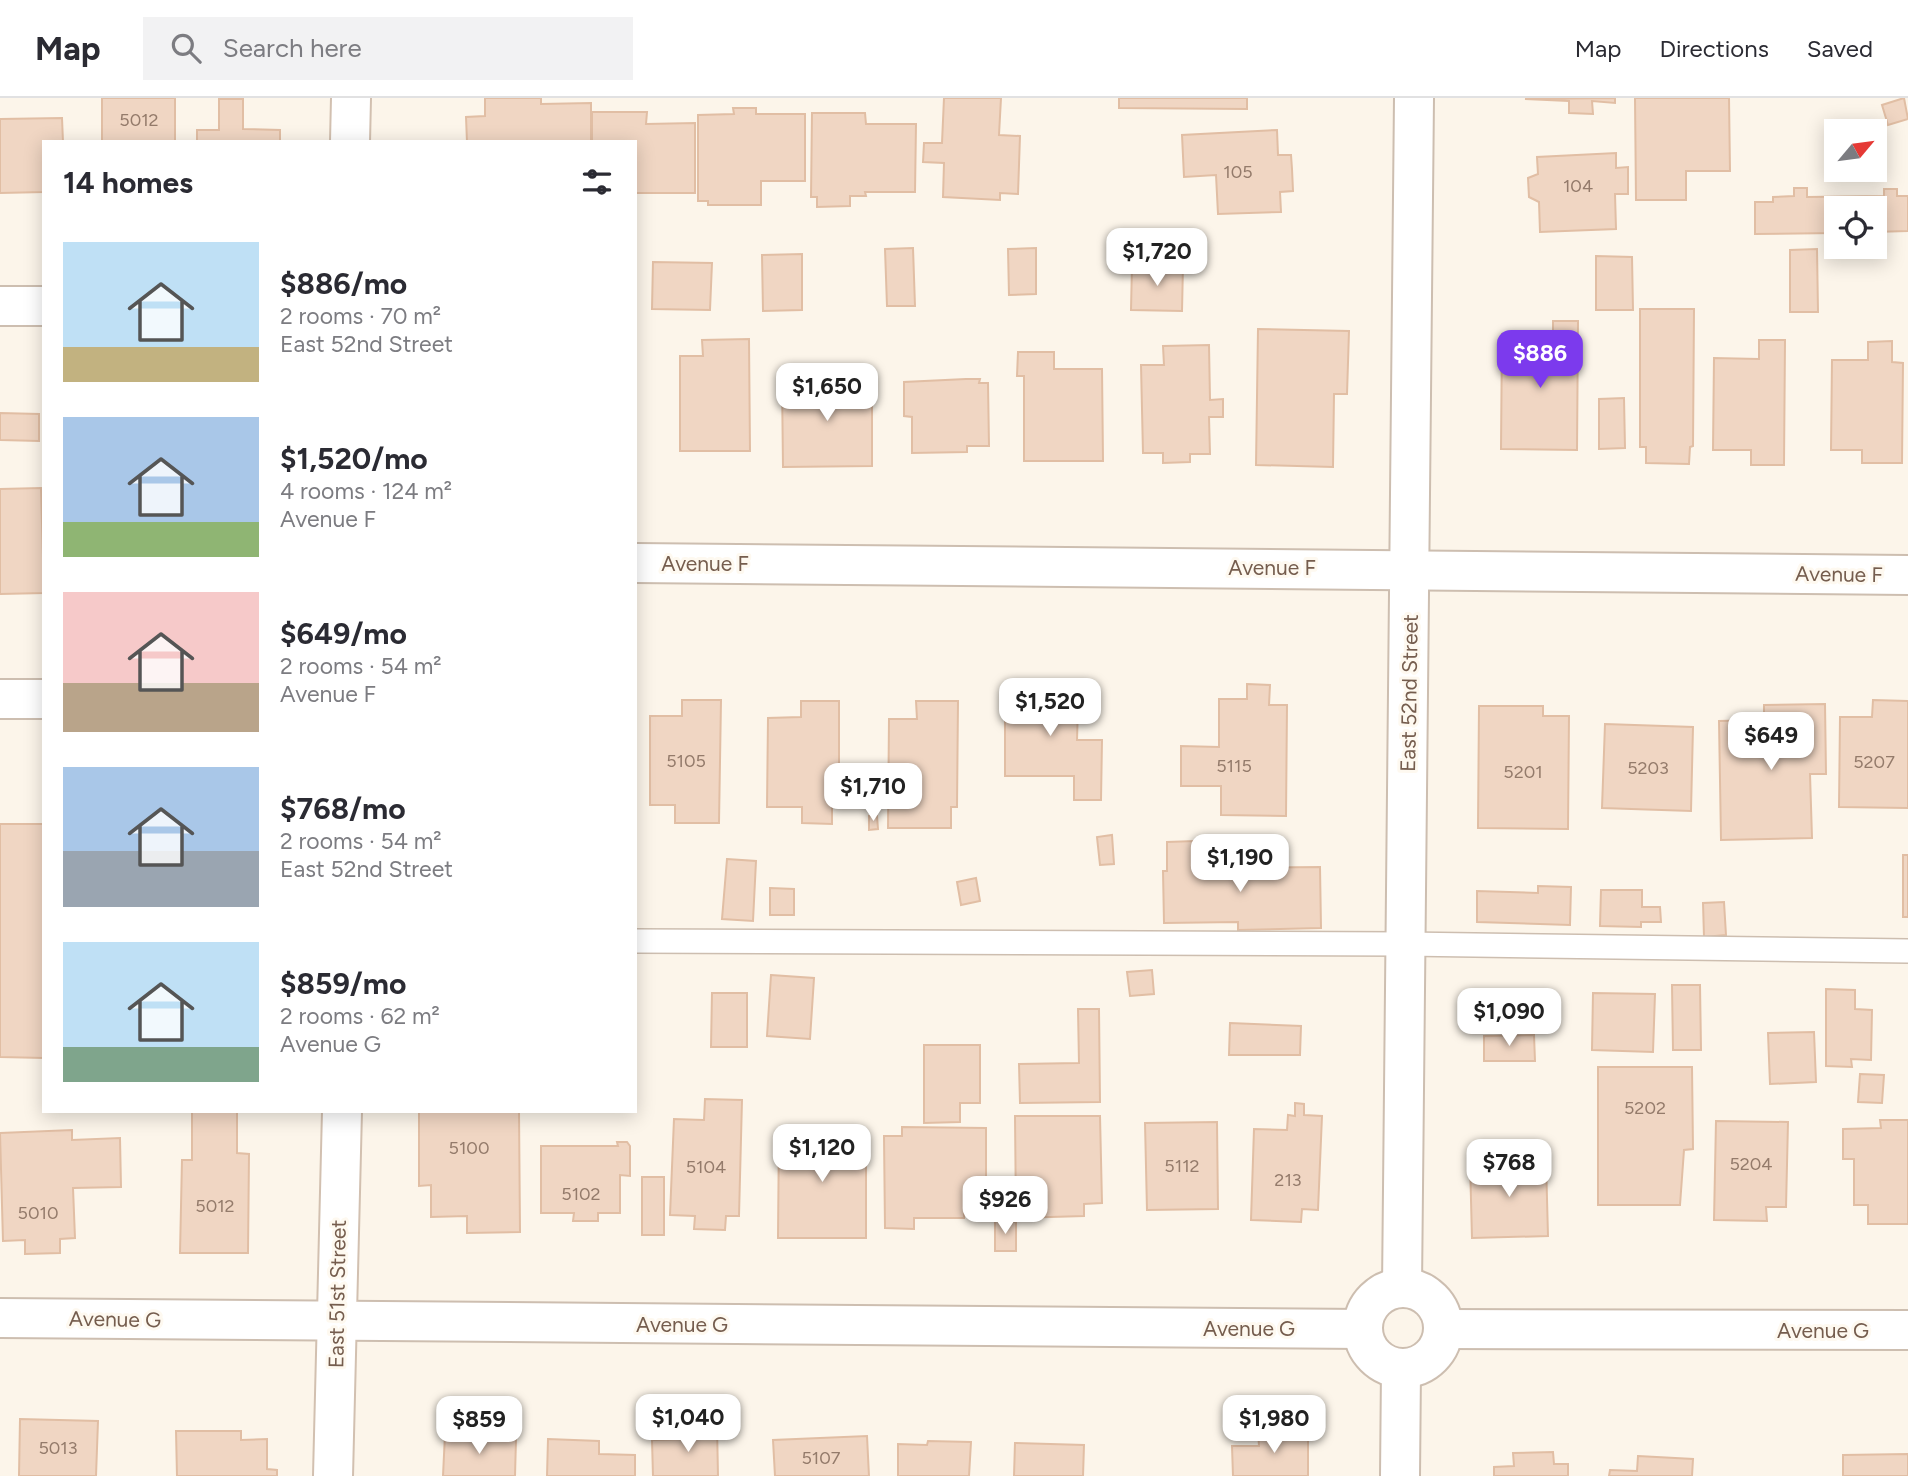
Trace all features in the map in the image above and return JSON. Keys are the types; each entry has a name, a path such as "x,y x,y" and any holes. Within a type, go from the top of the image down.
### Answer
{"street":[{"path":"350,140 351,98"},
{"name":"East 52nd Street","path":"1402,1288 1411,568 1413,98"},
{"path":"0,306 42,306"},
{"name":"Avenue F","path":"637,563 1411,568 1908,575"},
{"path":"0,699 42,699"},
{"name":"East 51st Street","path":"333,1476 342,1113"},
{"path":"1402,1288 1427,1296 1436,1305 1444,1329 1441,1342 1426,1362 1401,1368 1390,1366 1371,1351 1363,1329 1370,1305 1390,1290 1402,1288"},
{"name":"Avenue G","path":"0,1318 1363,1329"},
{"name":"Avenue G","path":"1444,1329 1908,1330"},
{"path":"1400,1476 1401,1368"}],"lane":[{"path":"637,941 1405,944 1908,951"}],"building":[{"path":"102,98 175,98 175,140 102,140"},
{"path":"485,98 541,98 541,104 591,103 591,140 467,140 466,117 485,116"},
{"path":"944,98 1001,98 999,135 1020,136 1018,194 1000,193 1000,200 943,197 944,163 923,162 924,143 942,143"},
{"path":"1119,98 1247,98 1247,109 1119,108"},
{"path":"1615,98 1615,103 1592,101 1593,114 1569,113 1569,101 1525,99"},
{"path":"1635,98 1729,98 1730,171 1686,171 1686,200 1636,200"},
{"path":"1904,98 1908,119 1888,125 1882,105"},
{"path":"219,99 243,99 243,129 280,130 280,140 197,140 197,130 219,130"},
{"path":"733,108 756,108 756,114 805,114 805,181 761,181 761,205 708,205 708,201 698,201 698,115 734,114"},
{"path":"592,112 647,112 646,124 695,123 695,193 637,193 637,140 592,140"},
{"path":"812,113 865,113 866,124 916,124 915,192 865,192 866,196 850,196 850,206 817,207 817,197 811,197"},
{"path":"62,118 63,140 42,140 42,192 0,193 0,119"},
{"path":"1277,130 1278,155 1291,155 1292,169 1293,191 1280,192 1281,212 1218,214 1216,175 1184,177 1182,135"},
{"path":"1616,153 1616,168 1628,167 1628,194 1615,194 1616,229 1540,232 1539,202 1529,197 1528,178 1538,174 1537,157"},
{"path":"1794,188 1807,188 1807,197 1824,197 1824,233 1755,234 1755,202 1773,202 1773,197 1794,196"},
{"path":"1884,189 1897,189 1897,196 1908,196 1908,231 1887,232 1887,196 1884,196"},
{"path":"913,248 915,306 887,306 885,249"},
{"path":"1036,248 1036,294 1009,295 1008,249"},
{"path":"1817,249 1818,312 1790,312 1790,250"},
{"path":"802,254 802,310 763,311 762,255"},
{"path":"1596,256 1632,257 1633,310 1596,310"},
{"path":"653,262 712,263 710,310 652,309"},
{"path":"1132,265 1183,265 1182,311 1131,310"},
{"path":"1640,309 1694,309 1693,446 1690,447 1689,464 1646,463 1646,447 1640,447"},
{"path":"1553,321 1578,321 1577,450 1501,449 1502,334 1553,335"},
{"path":"1258,329 1349,331 1347,394 1334,394 1333,467 1256,465"},
{"path":"749,339 750,451 680,451 680,356 703,356 702,340"},
{"path":"1759,340 1785,340 1784,465 1751,465 1751,450 1713,450 1714,358 1759,359"},
{"path":"1892,341 1892,362 1903,363 1902,463 1862,463 1862,450 1831,450 1832,360 1868,360 1868,342"},
{"path":"1209,345 1210,400 1223,399 1223,417 1209,417 1210,454 1190,454 1190,462 1163,463 1163,453 1143,453 1141,365 1164,365 1163,346"},
{"path":"1018,352 1054,352 1054,369 1102,369 1103,461 1024,461 1024,376 1017,376"},
{"path":"980,379 979,383 988,383 989,446 967,446 967,452 912,453 912,417 904,416 904,382"},
{"path":"872,380 872,466 783,467 782,381"},
{"path":"1624,398 1625,448 1599,449 1599,399"},
{"path":"0,413 39,414 39,441 0,440"},
{"path":"41,488 42,593 0,594 0,489"},
{"path":"1005,683 1072,683 1072,706 1078,706 1077,740 1102,740 1101,800 1074,800 1074,776 1005,776"},
{"path":"1247,684 1270,685 1269,705 1287,705 1286,816 1221,815 1221,786 1181,786 1181,746 1219,747 1219,699 1247,699"},
{"path":"682,700 721,700 719,823 675,823 675,805 650,805 650,716 682,716"},
{"path":"1873,700 1908,701 1908,808 1839,807 1840,717 1872,717"},
{"path":"801,701 839,701 839,806 832,807 832,824 802,823 802,807 767,807 768,718 801,717"},
{"path":"916,701 958,701 957,807 951,807 951,828 888,828 889,719 917,719"},
{"path":"1825,704 1826,774 1810,774 1812,838 1721,840 1719,721 1764,720 1764,705"},
{"path":"1479,706 1543,706 1543,716 1569,716 1568,829 1478,828"},
{"path":"1605,724 1693,727 1691,811 1602,808"},
{"path":"869,816 877,816 878,829 869,830"},
{"path":"0,824 42,824 42,1058 0,1057"},
{"path":"1112,835 1114,864 1100,865 1097,837"},
{"path":"1195,841 1196,864 1209,864 1209,874 1238,874 1238,868 1320,867 1321,928 1238,930 1238,922 1164,923 1163,871 1167,871 1167,842"},
{"path":"1903,855 1908,855 1908,917 1903,917"},
{"path":"727,859 756,861 753,921 722,919"},
{"path":"976,878 980,901 961,905 957,882"},
{"path":"1538,886 1571,887 1570,925 1477,922 1477,891 1538,893"},
{"path":"770,888 794,889 794,915 770,915"},
{"path":"1601,890 1642,890 1642,907 1660,907 1661,922 1641,922 1641,927 1600,926"},
{"path":"1724,902 1726,935 1704,937 1703,903"},
{"path":"1152,970 1154,994 1130,996 1127,972"},
{"path":"771,975 814,978 810,1039 767,1036"},
{"path":"1672,985 1700,985 1701,1050 1673,1050"},
{"path":"1826,989 1855,990 1855,1009 1872,1010 1871,1060 1851,1059 1852,1067 1826,1066"},
{"path":"712,993 747,993 747,1047 711,1047"},
{"path":"1593,993 1655,994 1653,1052 1592,1050"},
{"path":"1078,1009 1099,1009 1100,1102 1020,1103 1019,1064 1079,1063"},
{"path":"1230,1023 1301,1026 1300,1055 1229,1055"},
{"path":"1814,1032 1816,1082 1770,1084 1768,1033"},
{"path":"1534,1035 1535,1061 1484,1061 1484,1036"},
{"path":"924,1045 980,1045 980,1103 960,1103 960,1122 924,1123"},
{"path":"1598,1067 1692,1067 1693,1149 1684,1150 1680,1205 1598,1205"},
{"path":"1860,1074 1884,1075 1882,1103 1858,1102"},
{"path":"705,1099 742,1100 739,1216 726,1216 725,1230 694,1229 695,1216 670,1215 674,1119 704,1120"},
{"path":"1295,1103 1304,1104 1304,1115 1322,1116 1318,1210 1302,1209 1301,1222 1251,1220 1254,1129 1287,1130 1288,1115 1295,1116"},
{"path":"192,1113 237,1113 237,1153 249,1154 248,1253 180,1253 182,1160 192,1160"},
{"path":"419,1113 519,1113 520,1232 467,1233 467,1216 431,1217 431,1185 419,1186"},
{"path":"1015,1116 1100,1116 1102,1203 1084,1204 1084,1216 1016,1218"},
{"path":"1880,1120 1908,1120 1908,1224 1868,1224 1868,1205 1854,1205 1854,1159 1843,1159 1843,1129 1881,1128"},
{"path":"1716,1121 1788,1122 1786,1207 1766,1207 1767,1221 1714,1220"},
{"path":"1217,1122 1218,1209 1147,1210 1145,1123"},
{"path":"902,1127 986,1128 986,1194 964,1194 964,1218 914,1218 914,1229 885,1228 884,1136 902,1136"},
{"path":"779,1129 866,1130 866,1238 778,1238"},
{"path":"72,1130 72,1140 120,1138 121,1187 73,1188 75,1238 60,1239 60,1253 25,1254 25,1240 3,1241 0,1133"},
{"path":"617,1142 627,1142 630,1146 630,1176 620,1175 620,1213 598,1213 598,1221 573,1221 574,1213 541,1213 541,1146 618,1146"},
{"path":"1546,1161 1548,1236 1472,1238 1470,1162"},
{"path":"642,1177 664,1177 664,1235 642,1235"},
{"path":"995,1221 1016,1222 1016,1251 995,1251"},
{"path":"20,1419 98,1421 96,1476 19,1476"},
{"path":"717,1426 718,1476 653,1476 652,1440 687,1439 687,1427"},
{"path":"1308,1430 1308,1476 1233,1476 1232,1446 1259,1446 1258,1431"},
{"path":"176,1431 241,1431 241,1440 267,1439 267,1469 277,1470 277,1476 177,1476"},
{"path":"445,1434 516,1439 515,1476 443,1476"},
{"path":"867,1436 869,1476 775,1476 773,1440"},
{"path":"548,1439 599,1441 599,1454 635,1455 635,1476 547,1476"},
{"path":"928,1441 971,1442 969,1476 898,1476 898,1444 927,1445"},
{"path":"1015,1443 1084,1445 1083,1476 1014,1476"},
{"path":"1553,1452 1554,1464 1568,1464 1568,1476 1494,1476 1494,1467 1514,1466 1513,1453"},
{"path":"1908,1454 1908,1476 1843,1476 1843,1455"},
{"path":"1638,1456 1693,1459 1692,1476 1609,1476 1610,1470 1637,1471"}]}
